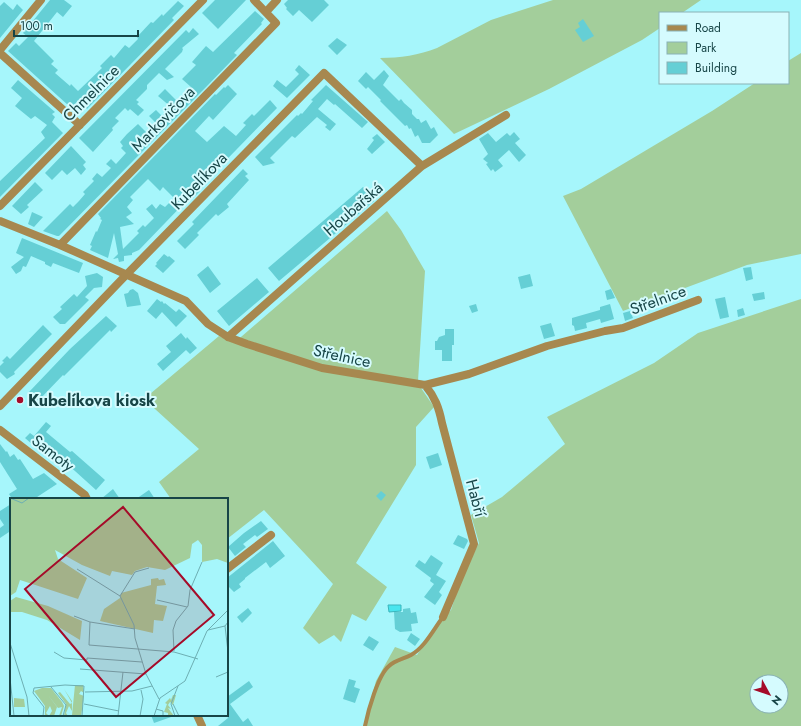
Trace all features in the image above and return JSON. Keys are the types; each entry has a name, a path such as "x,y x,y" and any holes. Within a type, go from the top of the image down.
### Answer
{"street":[{"path":"0,50 41,0"},
{"name":"Chmelnice","path":"0,206 203,0"},
{"path":"254,0 266,12 277,0"},
{"name":"Markovičova","path":"60,245 276,23 266,12"},
{"path":"0,53 80,125"},
{"name":"Kubelíkova","path":"0,406 127,274 324,74 422,166"},
{"name":"Houbařská","path":"228,336 422,166 506,116"},
{"name":"Střelnice","path":"0,221 60,245 186,300 202,319 228,336 282,356 322,368 425,385 469,374 547,346 605,331 623,328 698,300"},
{"name":"Habří","path":"425,385 432,393 438,406 474,544 442,617"},
{"name":"Samoty","path":"0,430 87,498"},
{"path":"228,568 271,534"},
{"path":"197,716 202,726"}],"lane":[{"path":"366,726 378,684 385,670 389,665 411,655 420,649 442,617"}],"green space":[{"path":"553,0 701,0 683,12 659,12 659,29 642,40 549,89 454,134 380,58 409,56 423,53 437,48 491,20"},
{"path":"801,53 801,254 747,265 623,311 563,196 581,189 712,111 753,84 789,84 789,60"},
{"path":"387,211 401,230 425,271 418,381 434,407 416,427 416,465 356,563 387,587 366,621 352,614 341,642 334,635 319,644 303,628 333,584 264,510 228,538 228,498 170,498 159,482 199,449 144,399 219,336 234,343"},
{"path":"801,299 801,726 364,726 376,681 395,647 417,655 439,621 451,610 463,574 479,543 471,515 502,497 565,444 547,417 654,363 698,333"}],"water":[{"path":"388,605 401,605 401,611 389,612"}],"building":[{"path":"50,0 64,0 72,6 63,17 57,12 34,41 54,61 51,64 58,70 55,73 78,91 102,68 100,66 111,55 114,58 125,45 129,48 151,22 153,23 162,14 163,16 178,1 184,6 172,18 174,20 87,109 78,100 74,106 71,103 69,106 8,51 16,43 19,46 28,37 23,33"},
{"path":"215,0 246,0 218,29 202,13"},
{"path":"288,0 324,0 329,5 312,22 299,10 293,16 286,9 287,8 284,4"},
{"path":"4,2 13,10 17,4 23,10 0,38 0,6"},
{"path":"255,11 264,19 261,23 262,24 234,53 237,55 59,236 43,231 70,204 73,207 79,201 85,194 83,192 94,181 92,179 97,173 102,177 111,168 106,164 111,159 116,164 126,153 121,148 123,146 120,142 127,134 138,124 146,132 156,123 149,116 156,110 162,116 171,107 158,96 165,89 177,101 191,87 182,79 196,65 192,62 206,46 213,52"},
{"path":"583,19 594,36 583,42 575,30 580,27 578,23"},
{"path":"193,28 199,34 182,48 182,52 165,69 174,77 167,80 159,73 147,85 147,89 136,100 139,102 137,104 144,110 138,116 130,109 128,111 125,108 115,118 119,121 112,128 113,130 93,152 79,138 186,30 189,33"},
{"path":"337,38 347,45 337,55 328,46"},
{"path":"299,65 310,75 287,98 273,86 277,80 286,87 299,74 295,70"},
{"path":"384,70 389,76 383,85 399,101 401,99 412,110 412,114 419,119 421,123 426,120 431,129 434,127 438,135 430,143 422,143 418,135 415,137 411,128 409,129 407,125 405,126 368,87 366,89 358,81 366,72 374,80"},
{"path":"18,80 55,112 52,114 55,117 52,122 63,133 0,197 0,181 45,138 41,132 47,125 35,116 31,119 15,106 22,98 11,88"},
{"path":"228,85 237,94 213,120 209,116 195,131 207,142 224,126 236,136 246,125 243,123 252,114 254,116 270,100 277,108 198,189 200,191 193,198 191,196 139,250 132,253 132,255 124,256 124,261 119,262 118,258 113,259 118,254 114,233 108,258 90,250 92,246 90,245 102,220 98,214 215,94 216,95 224,87 225,88","holes":["148,179 160,191 163,187 174,198 165,207 160,204 156,209 152,204 146,209 154,218 145,227 143,225 137,231 139,233 123,249 120,227 134,224 126,217 132,213 127,207 133,200 130,197"]},
{"path":"326,85 368,122 362,128 335,104 334,105 327,99 318,109 336,124 330,131 325,127 327,125 317,117 295,138 292,136 270,158 275,163 263,166 255,157 297,115 302,114 313,101 311,100"},
{"path":"514,132 520,139 515,143 526,155 519,162 509,150 498,160 503,166 495,172 493,169 491,171 486,164 488,163 483,159 488,154 479,139 488,133 496,142 507,133 510,136"},
{"path":"377,134 385,142 372,154 367,149 374,140 372,138"},
{"path":"71,146 86,162 83,165 86,169 81,175 75,168 67,175 62,170 52,180 45,173"},
{"path":"243,169 248,174 245,176 249,180 227,204 229,207 218,216 216,214 197,233 199,235 185,249 177,241 194,224 192,222"},
{"path":"35,182 43,190 27,205 29,207 21,214 12,206"},
{"path":"363,187 374,201 279,281 268,268"},
{"path":"32,212 43,217 34,227 28,224"},
{"path":"22,238 83,263 79,273 53,263 51,267 45,264 45,262 31,256 26,267 23,266 21,271 16,274 11,267 24,257 16,253"},
{"path":"164,254 175,261 163,273 155,266"},
{"path":"208,266 221,284 210,293 197,275"},
{"path":"751,267 753,279 746,281 743,268"},
{"path":"97,273 103,277 102,287 94,288 85,297 89,300 65,324 60,324 53,317 62,309 60,307 74,294 77,297 87,286 85,276"},
{"path":"530,274 533,286 521,289 518,277"},
{"path":"257,278 269,292 229,326 217,311"},
{"path":"133,289 138,293 141,305 127,307 124,294"},
{"path":"611,289 615,298 607,300 605,291"},
{"path":"764,292 765,299 754,301 752,294"},
{"path":"725,297 729,317 720,319 715,299"},
{"path":"157,299 161,302 162,301 164,304 165,303 176,312 179,309 187,316 176,327 162,312 156,319 147,311"},
{"path":"476,304 478,311 472,313 469,306"},
{"path":"610,304 614,319 601,323 600,319 586,323 587,328 575,331 574,326 572,325 572,318 600,310 600,307"},
{"path":"743,308 745,315 738,317 737,310"},
{"path":"630,311 633,318 625,321 623,313"},
{"path":"106,316 117,326 111,332 110,330 38,401 29,392 70,349"},
{"path":"551,323 555,336 544,339 540,326"},
{"path":"43,325 52,334 14,372 15,374 7,379 0,372 0,366 4,362 2,361 7,356 10,359"},
{"path":"445,329 454,329 452,361 442,361 442,350 435,350 435,341 437,341 439,337 445,335"},
{"path":"181,333 197,348 190,354 186,350 163,371 157,364 171,352 166,346"},
{"path":"46,422 51,426 46,432 70,452 72,451 105,480 96,490 65,462 64,463 37,441 33,445 25,438 30,433 34,436"},
{"path":"0,444 6,452 7,451 10,457 14,454 18,460 20,459 33,479 44,473 57,484 36,498 11,498 9,494 17,489 0,462"},
{"path":"438,453 442,465 430,469 426,457"},
{"path":"113,489 119,498 102,498"},
{"path":"149,490 154,498 137,498"},
{"path":"381,491 386,495 381,501 376,496"},
{"path":"10,505 10,534 9,532 0,538 0,528 4,525 0,519 0,511"},
{"path":"261,521 268,529 257,537 255,535 243,544 246,547 235,556 228,547"},
{"path":"458,535 467,539 468,541 464,549 453,544"},
{"path":"273,541 285,556 270,568 266,562 245,578 239,584 241,587 234,592 228,586 228,577"},
{"path":"431,555 443,563 436,575 446,581 439,592 442,595 435,605 424,597 434,584 430,581 431,578 415,566 419,560 425,564"},
{"path":"248,608 252,613 242,623 237,617"},
{"path":"410,608 411,613 416,612 418,623 411,624 412,631 400,632 395,629 394,612 403,612 403,609"},
{"path":"411,633 420,639 415,646 407,640"},
{"path":"369,636 379,642 373,651 363,645"},
{"path":"349,679 356,681 354,687 360,689 355,703 343,699"},
{"path":"249,681 253,687 230,704 243,722 248,718 253,726 218,726 228,718 228,696"},
{"path":"151,716 174,716 154,723"}],"place":[{"name":"Kubelíkova kiosk","path":"20,400"}]}
